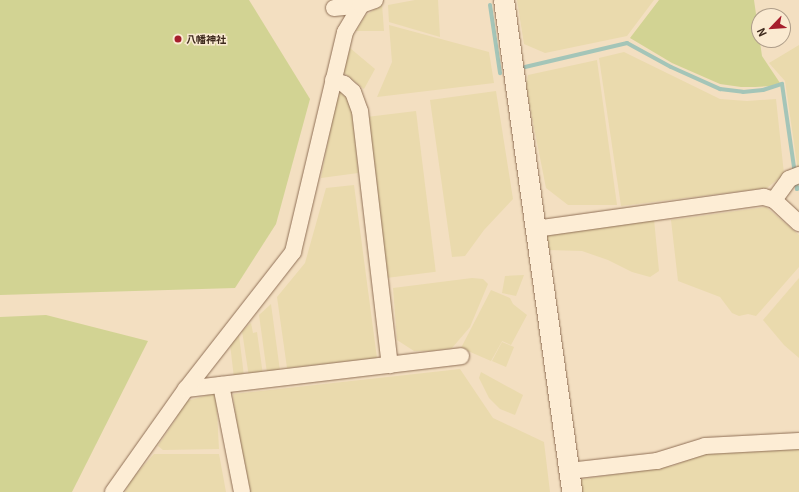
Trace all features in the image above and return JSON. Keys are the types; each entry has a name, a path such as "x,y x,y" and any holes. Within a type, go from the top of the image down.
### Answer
{"street":[{"path":"504,0 572,492"},
{"path":"334,8 368,2"},
{"path":"113,492 186,389 293,252 345,32 368,2"},
{"path":"333,80 344,84 353,92 360,111 390,365"},
{"path":"774,200 794,177"},
{"path":"535,229 764,198 774,200 799,223"},
{"path":"186,389 461,356"},
{"path":"221,385 242,492"},
{"path":"569,471 657,461 705,446 799,441"}],"shaded area":[{"path":"415,0 438,0 440,37 389,22 388,5"},
{"path":"517,0 654,0 627,36 545,53 524,44"},
{"path":"382,4 384,31 356,31 365,16"},
{"path":"389,25 489,52 494,83 377,97 392,62"},
{"path":"799,45 798,171 785,81 769,63"},
{"path":"350,48 375,69 364,89 343,72"},
{"path":"624,52 720,99 747,101 776,99 784,174 767,188 621,206 599,58"},
{"path":"597,60 617,205 568,205 546,188 526,87 528,75"},
{"path":"496,91 513,199 484,230 465,256 452,257 430,100"},
{"path":"340,92 347,97 354,116 358,173 321,178 337,94"},
{"path":"416,111 436,272 386,278 366,117"},
{"path":"354,185 377,358 287,368 277,297 305,263 326,188"},
{"path":"766,207 799,235 799,267 756,316 748,314 739,316 732,313 720,297 678,281 671,220"},
{"path":"654,219 659,271 650,277 632,272 608,260 582,251 549,250 546,235"},
{"path":"524,275 516,296 502,293 505,276"},
{"path":"472,278 483,279 488,284 470,327 452,348 433,351 414,351 397,340 393,288"},
{"path":"799,278 799,358 784,345 763,320"},
{"path":"491,290 510,298 513,304 527,315 511,345 502,341 491,361 461,348"},
{"path":"271,304 280,371 267,373 259,315"},
{"path":"251,323 253,333 257,332 263,375 249,377 242,331"},
{"path":"239,335 244,376 234,378 230,344"},
{"path":"502,342 514,347 506,367 492,361"},
{"path":"460,369 493,418 544,442 550,492 244,492 233,394"},
{"path":"481,372 523,395 515,415 500,409 489,398 479,378"},
{"path":"216,393 219,449 163,450 158,446 176,419 183,402"},
{"path":"799,446 799,492 577,492 576,480 673,466 707,452"},
{"path":"154,454 219,454 226,492 125,492 131,480"}],"green space":[{"path":"0,0 249,0 310,99 276,224 235,288 0,295"},
{"path":"659,0 754,0 755,8 751,8 751,48 761,48 762,56 780,83 771,86 755,87 720,84 672,63 630,38"},
{"path":"46,315 148,341 72,492 0,492 0,317"}],"waterway":[{"path":"490,5 500,73"},
{"path":"525,67 627,43 671,67 720,89 743,92 763,90 782,84 795,174"},
{"path":"796,181 797,189 799,188"}],"place":[{"name":"八幡神社","path":"178,39"}]}
